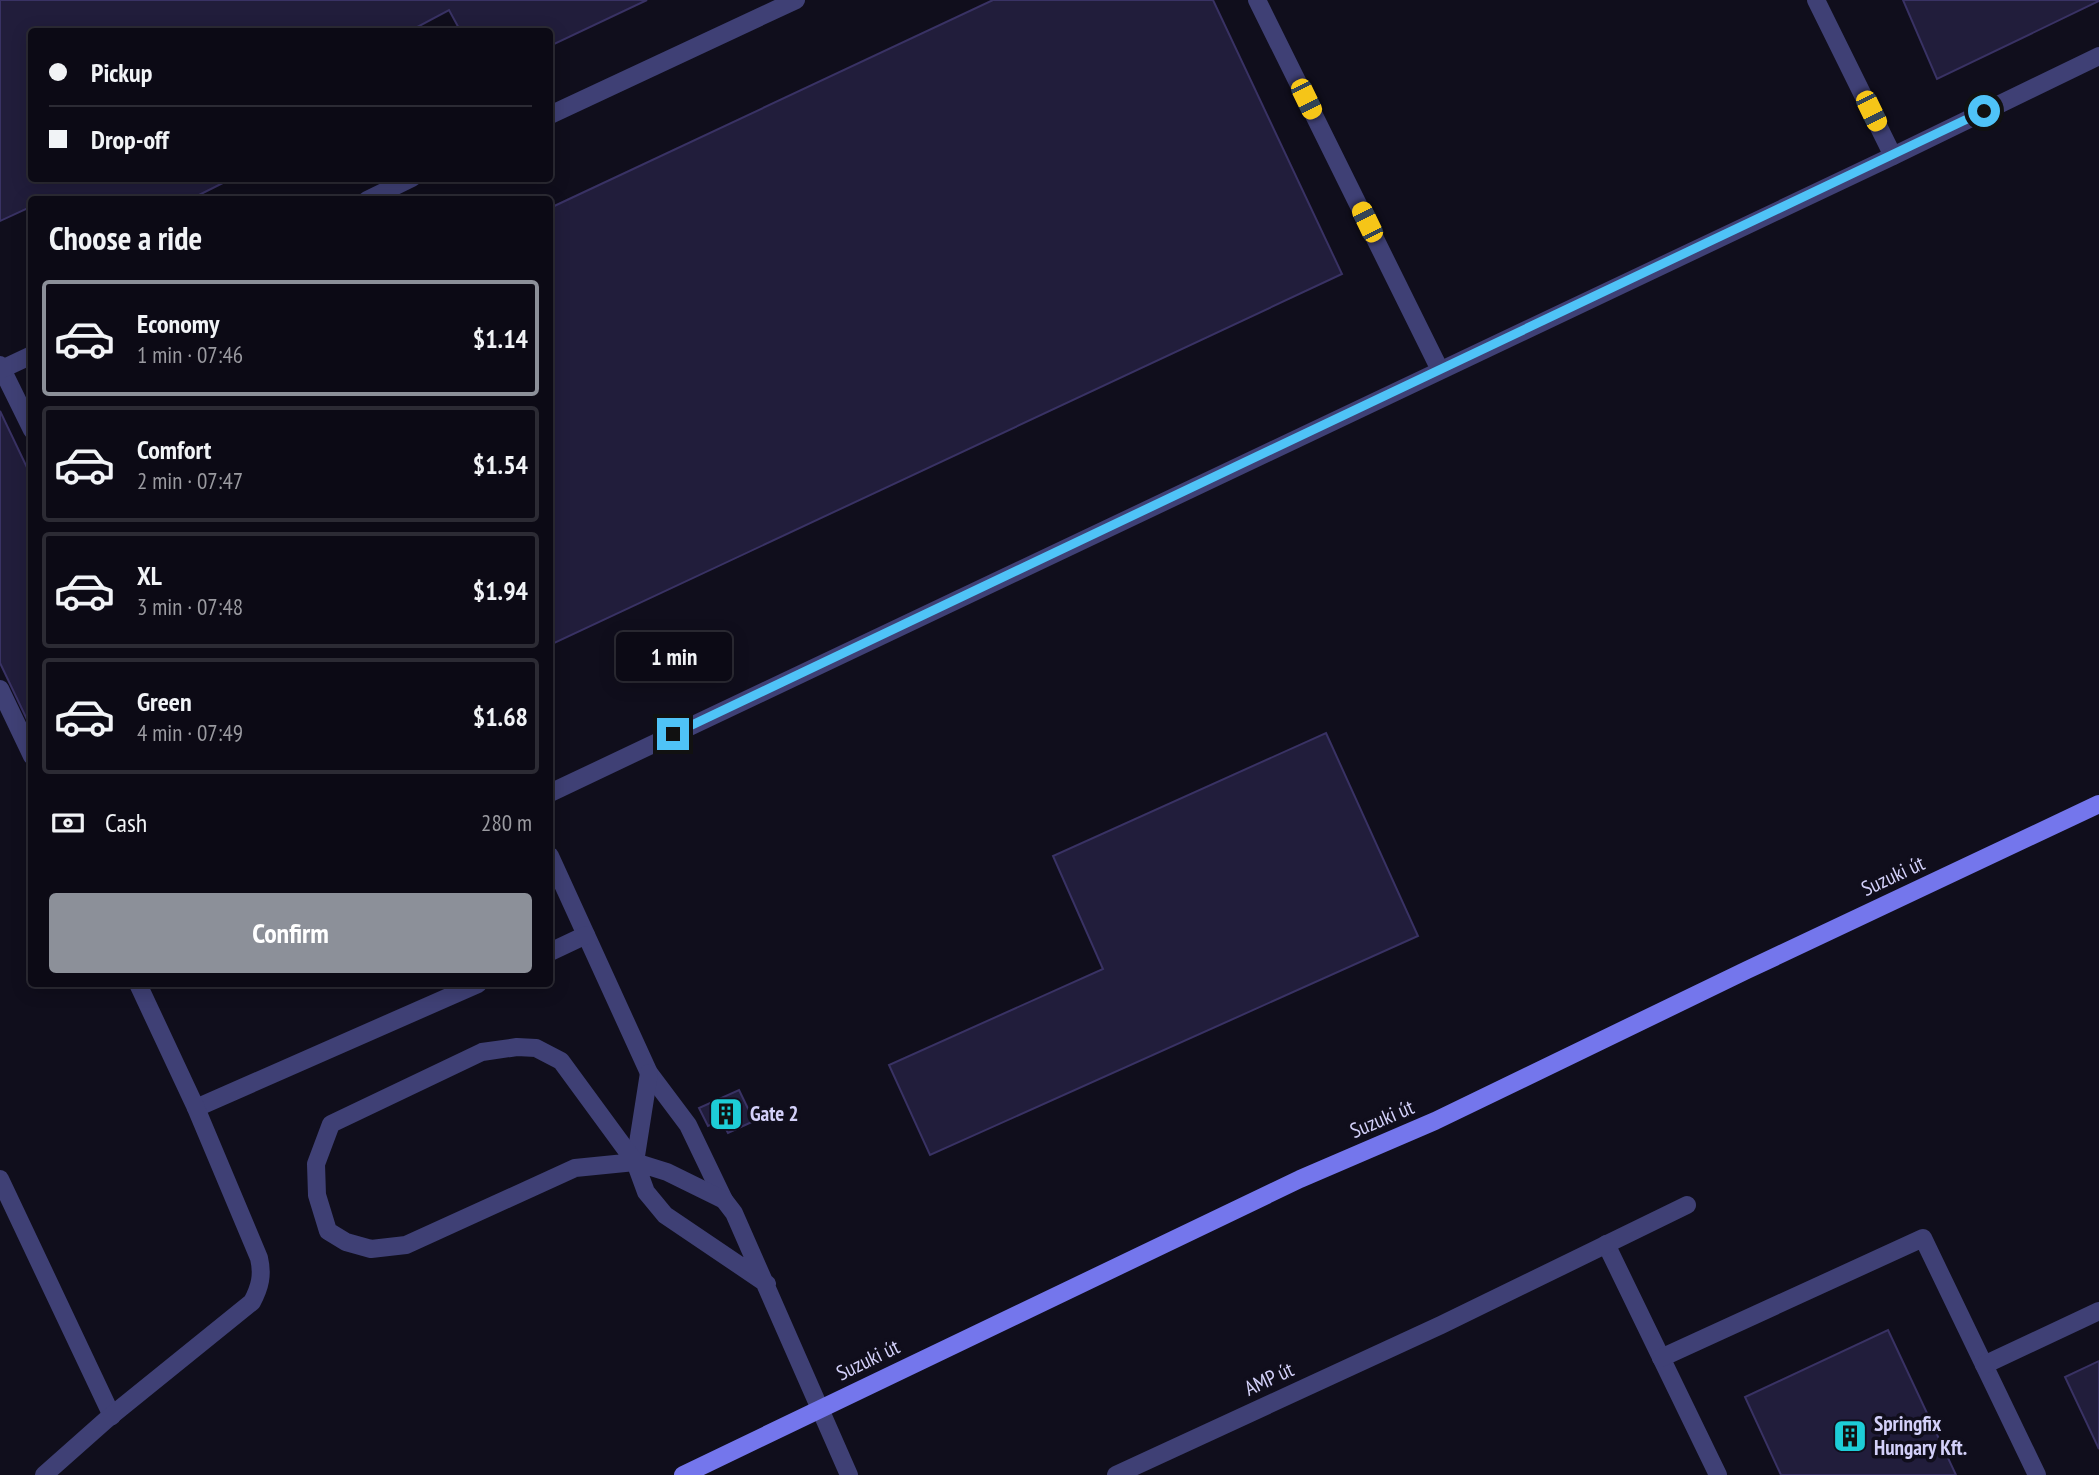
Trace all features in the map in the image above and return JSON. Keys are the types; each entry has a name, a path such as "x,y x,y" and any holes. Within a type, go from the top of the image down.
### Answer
{"main road":[{"name":"Suzuki út","path":"682,1475 1287,1185 1435,1121 2099,804"}],"street":[{"path":"553,114 796,0"},
{"path":"1257,0 1440,370"},
{"path":"1816,0 1893,156"},
{"path":"553,792 2099,56"},
{"path":"375,196 404,182"},
{"path":"28,357 1,367 28,422"},
{"path":"0,689 28,748"},
{"path":"553,863 649,1073 688,1125 724,1200 734,1213 849,1475"},
{"path":"553,951 586,935"},
{"path":"44,1475 111,1416 253,1302 260,1288 262,1271 259,1258 196,1108 139,987"},
{"path":"196,1108 471,987"},
{"path":"724,1200 667,1172 635,1162 575,1168 406,1245 371,1249 346,1242 328,1231 317,1195 316,1164 331,1124 482,1052 517,1047 536,1048 561,1061 635,1162 646,1192 665,1215 767,1284"},
{"path":"635,1162 649,1073"},
{"path":"0,1179 111,1416"},
{"name":"AMP út","path":"1116,1475 1441,1325 1686,1206"},
{"path":"1661,1358 1923,1238 2037,1475"},
{"path":"1606,1244 1718,1475"},
{"path":"1984,1365 2099,1311"}],"building":[{"path":"0,0 647,0 553,45 553,28 459,28 449,10 415,28 28,28 28,182 225,182 197,196 28,196 28,208 0,221"},
{"path":"993,0 1213,0 1342,274 553,644 553,207"},
{"path":"1903,0 2099,0 2099,1 1937,79"},
{"path":"0,411 28,470 28,722 0,663"},
{"path":"1326,733 1418,936 930,1155 889,1065 1103,969 1053,856"},
{"name":"Gate 2","path":"739,1090 754,1121 728,1133 721,1120 708,1126 699,1108"},
{"name":"Springfix Hungary Kft.","path":"1888,1330 1956,1475 1781,1475 1745,1397"},
{"path":"2099,1361 2099,1449 2065,1377"}],"place":[{"name":"Gate 2","path":"726,1114"},
{"name":"Springfix Hungary Kft.","path":"1850,1436"}],"route":[{"path":"673,734 1984,111"}]}
